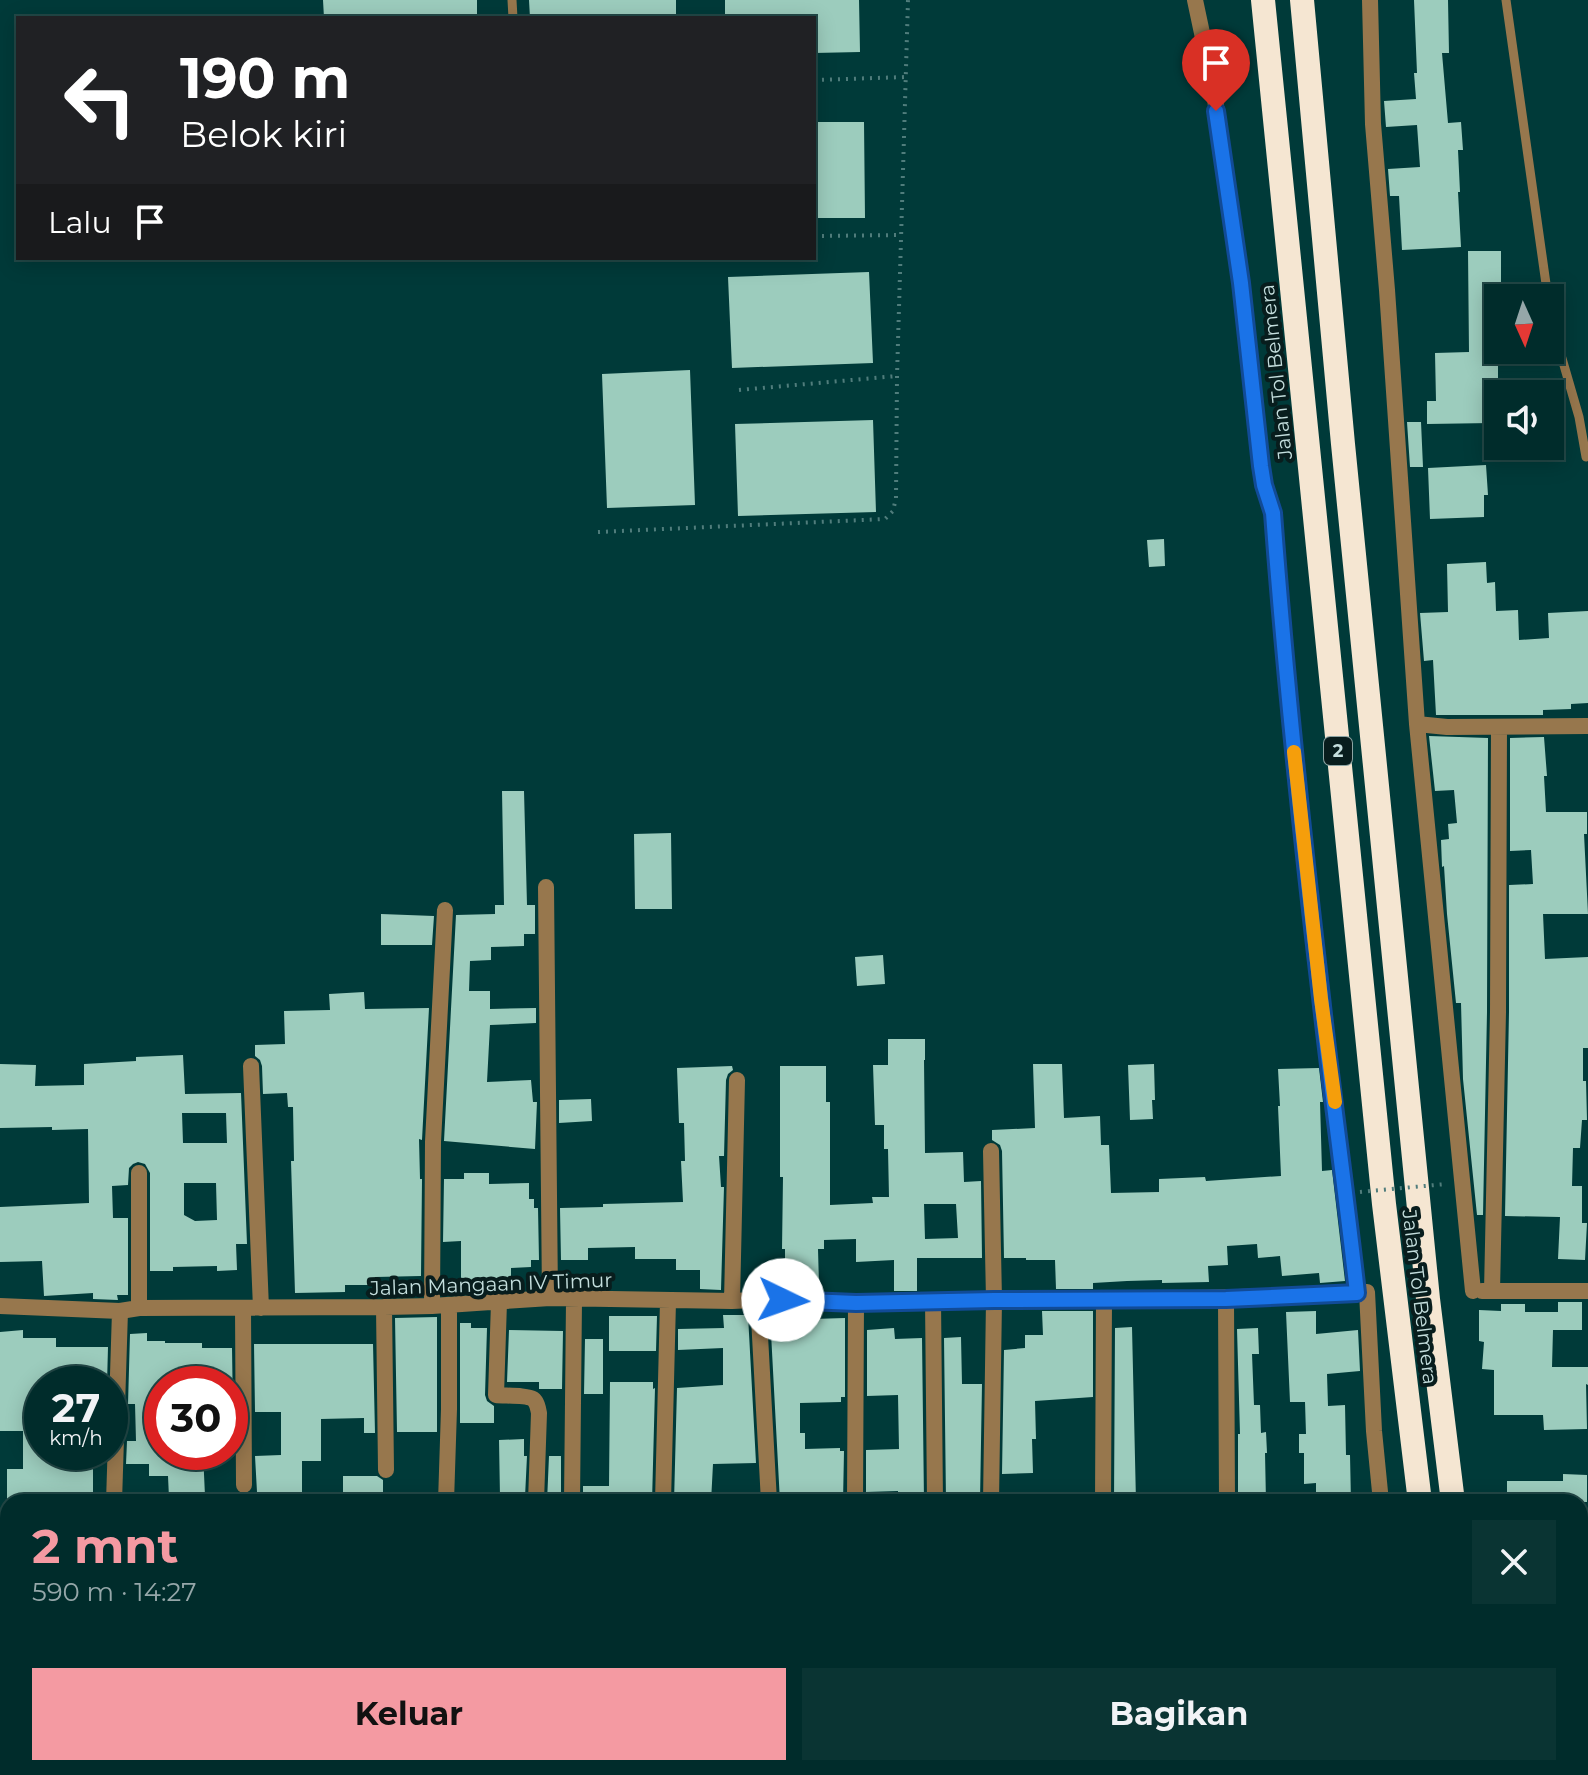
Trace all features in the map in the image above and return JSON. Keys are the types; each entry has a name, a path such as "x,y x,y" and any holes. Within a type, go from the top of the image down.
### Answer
{"highway":[{"name":"Jalan Tol Belmera","path":"1263,0 1384,1204 1419,1494"},
{"name":"Jalan Tol Belmera","path":"1302,0 1341,428 1428,1299 1452,1494"}],"street":[{"path":"1195,0 1213,85 1239,268 1261,466 1273,513 1300,807 1321,999 1362,1293 1380,1494"},
{"path":"1370,0 1373,124 1389,305 1417,724 1470,1291 1588,1291"},
{"path":"1417,724 1447,727 1588,726"},
{"path":"1492,1291 1499,727"},
{"path":"546,887 550,1298"},
{"path":"445,910 433,1142 449,1409 446,1494"},
{"path":"251,1066 261,1308"},
{"path":"732,1301 737,1080"},
{"path":"991,1151 994,1300 991,1494"},
{"path":"139,1173 139,1308"},
{"name":"Jalan Mangaan IV Timur","path":"0,1306 120,1311 139,1308 384,1307 550,1298 856,1303 1226,1299 1362,1293"},
{"path":"758,1299 769,1494"},
{"path":"1226,1299 1227,1494"},
{"path":"572,1494 574,1300"},
{"path":"933,1300 935,1494"},
{"path":"1103,1494 1104,1300"},
{"path":"663,1494 668,1301"},
{"path":"499,1302 496,1395 526,1397 536,1404 539,1413 536,1494"},
{"path":"855,1494 856,1303"},
{"path":"384,1307 386,1470"},
{"path":"243,1308 244,1485"},
{"path":"114,1494 120,1311"}],"lane":[{"path":"1506,0 1546,284"},
{"path":"1564,364 1579,417 1586,457"}],"path":[{"path":"598,532 885,519 893,511 896,498 908,0"},
{"path":"816,80 906,77"},
{"path":"816,236 901,235"},
{"path":"739,390 897,376"},
{"path":"1360,1192 1446,1184"}],"building":[{"path":"323,0 477,0 477,16 324,16"},
{"path":"529,0 676,0 676,16 530,16"},
{"path":"725,0 859,0 860,52 816,53 816,16 725,16"},
{"path":"1414,0 1448,0 1449,53 1442,53 1448,123 1461,122 1463,150 1458,150 1458,192 1461,247 1402,250 1399,196 1390,196 1388,169 1420,167 1417,125 1386,127 1384,101 1416,99"},
{"path":"816,122 864,122 865,218 816,218"},
{"path":"1468,251 1501,251 1501,284 1484,284 1484,364 1498,364 1498,380 1484,380 1484,423 1427,424 1427,401 1436,401 1435,353 1469,352"},
{"path":"869,272 873,363 732,368 728,277"},
{"path":"690,370 695,505 607,508 602,374"},
{"path":"873,420 876,512 738,516 735,424"},
{"path":"1407,422 1421,422 1423,467 1410,467"},
{"path":"1486,465 1488,495 1484,495 1484,517 1430,519 1428,468"},
{"path":"1164,539 1165,566 1149,567 1147,540"},
{"path":"1486,562 1487,583 1495,582 1496,611 1518,610 1519,640 1549,638 1548,613 1588,611 1588,703 1571,704 1571,709 1543,710 1543,715 1436,715 1433,660 1424,661 1420,613 1448,612 1447,564"},
{"path":"1429,736 1488,738 1483,1215 1477,1215 1463,1079 1461,1003 1456,1003 1442,867 1441,840 1449,839 1448,824 1457,823 1454,790 1435,791"},
{"path":"1544,737 1546,812 1587,812 1587,834 1584,834 1588,914 1543,914 1545,959 1588,957 1588,1048 1583,1048 1587,1120 1582,1120 1580,1148 1573,1148 1572,1186 1582,1186 1582,1223 1587,1223 1585,1260 1558,1259 1560,1217 1505,1216 1509,885 1533,884 1531,850 1510,851 1510,738"},
{"path":"502,791 524,791 527,905 535,905 535,934 524,934 524,946 491,947 491,960 470,961 469,991 490,991 490,1009 536,1008 536,1023 490,1025 487,1082 531,1080 533,1102 537,1102 535,1149 444,1141 456,915 495,914 495,905 504,905"},
{"path":"671,833 672,909 635,909 634,834"},
{"path":"381,914 434,916 432,945 381,945"},
{"path":"883,955 885,984 857,986 855,957"},
{"path":"364,992 365,1009 429,1008 422,1140 419,1139 422,1179 421,1276 375,1277 375,1285 345,1285 345,1292 295,1293 291,1161 294,1161 293,1107 288,1107 287,1093 263,1094 262,1066 255,1056 255,1045 285,1044 284,1011 330,1010 329,994"},
{"path":"888,1039 925,1039 925,1153 963,1152 964,1182 981,1181 982,1258 917,1258 917,1291 894,1291 894,1260 856,1262 856,1239 824,1240 824,1249 818,1249 819,1285 785,1285 783,1177 780,1177 780,1066 826,1066 826,1102 830,1102 830,1205 873,1203 872,1197 889,1197 884,1125 875,1125 873,1065 888,1065","holes":["924,1204 956,1204 958,1238 925,1239"]},
{"path":"183,1055 185,1094 241,1093 247,1244 236,1244 237,1270 217,1271 217,1266 150,1271 150,1173 145,1164 138,1162 129,1168 128,1185 112,1186 113,1218 128,1218 128,1295 117,1295 118,1300 93,1299 93,1293 44,1296 42,1261 0,1262 0,1207 89,1203 88,1129 0,1128 0,1064 36,1065 35,1086 84,1085 84,1064 136,1061 136,1057","holes":["182,1113 226,1113 227,1143 183,1143","184,1183 216,1183 217,1220 195,1221 184,1215"]},
{"path":"1033,1064 1062,1064 1064,1118 1100,1116 1101,1145 1109,1145 1111,1193 1159,1192 1159,1179 1205,1177 1206,1181 1281,1176 1278,1069 1319,1068 1323,1102 1320,1102 1322,1171 1332,1170 1345,1281 1320,1283 1319,1273 1282,1276 1280,1256 1258,1258 1257,1244 1227,1246 1228,1265 1208,1266 1209,1282 1162,1283 1162,1280 1093,1283 1093,1289 1056,1289 1055,1260 1004,1258 1002,1151 1000,1145 992,1140 992,1130 1035,1128"},
{"path":"1154,1064 1153,1119 1130,1120 1128,1065"},
{"path":"732,1066 733,1070 726,1080 724,1156 719,1156 721,1187 724,1187 721,1290 700,1289 700,1270 676,1270 676,1259 635,1259 635,1247 588,1248 588,1260 561,1260 560,1208 683,1202 681,1161 685,1161 684,1123 679,1123 677,1068"},
{"path":"591,1099 592,1121 559,1123 559,1100"},
{"path":"464,1173 489,1173 489,1184 529,1183 529,1199 534,1199 534,1208 538,1208 539,1260 531,1260 531,1267 511,1268 511,1290 493,1290 493,1284 461,1284 461,1241 443,1242 444,1179 464,1179"},
{"path":"1558,1302 1582,1302 1582,1330 1553,1330 1552,1367 1588,1367 1587,1429 1544,1430 1543,1415 1494,1415 1494,1370 1482,1369 1484,1342 1479,1341 1479,1310 1501,1311 1501,1304 1525,1304 1525,1312 1558,1312"},
{"path":"1042,1311 1093,1311 1093,1397 1035,1401 1033,1473 1002,1474 1004,1350 1025,1348 1025,1335 1043,1335"},
{"path":"1316,1311 1316,1334 1358,1330 1360,1371 1327,1374 1328,1406 1345,1405 1351,1494 1316,1494 1316,1483 1304,1484 1304,1453 1299,1453 1299,1434 1306,1434 1305,1402 1290,1402 1286,1312"},
{"path":"770,1314 781,1314 781,1320 845,1318 845,1397 841,1397 841,1402 800,1403 800,1433 805,1433 805,1449 840,1448 844,1451 843,1494 780,1494"},
{"path":"723,1315 748,1315 756,1463 713,1464 711,1494 674,1494 677,1388 723,1385 723,1348 678,1350 678,1329 724,1328"},
{"path":"609,1316 657,1316 656,1351 609,1351"},
{"path":"437,1317 437,1432 397,1432 395,1318"},
{"path":"460,1323 471,1323 471,1328 487,1328 485,1395 494,1406 494,1423 460,1423"},
{"path":"1132,1327 1136,1494 1114,1494 1115,1328"},
{"path":"894,1328 895,1339 922,1338 924,1494 866,1492 866,1450 899,1449 898,1395 867,1396 867,1330"},
{"path":"1258,1328 1259,1354 1252,1354 1254,1405 1260,1405 1261,1433 1266,1432 1266,1494 1238,1494 1237,1329"},
{"path":"23,1330 23,1338 56,1338 56,1347 108,1347 107,1366 24,1366 24,1470 93,1470 93,1494 7,1494 7,1469 23,1469 23,1431 0,1431 0,1332"},
{"path":"509,1330 563,1331 562,1389 539,1389 539,1382 507,1382"},
{"path":"147,1333 147,1341 202,1343 202,1348 232,1348 232,1366 144,1366 144,1464 128,1464 128,1441 136,1441 135,1404 128,1404 130,1334"},
{"path":"961,1337 962,1384 982,1384 980,1494 946,1494 944,1338"},
{"path":"585,1339 603,1339 603,1394 584,1394"},
{"path":"254,1344 373,1344 375,1433 364,1433 364,1418 321,1419 321,1461 302,1461 302,1492 257,1492 255,1456 281,1455 281,1412 255,1412"},
{"path":"610,1382 653,1382 652,1494 583,1494 583,1486 609,1486"},
{"path":"524,1439 524,1456 527,1456 525,1494 500,1494 499,1440"},
{"path":"549,1456 561,1456 561,1494 547,1494"},
{"path":"149,1470 204,1470 205,1494 169,1494 168,1476 149,1476"},
{"path":"1563,1474 1587,1475 1587,1494 1507,1494 1507,1481 1563,1481"},
{"path":"343,1476 377,1476 383,1480 383,1494 343,1494"}],"slow traffic":[{"path":"1294,752 1335,1102"}],"route":[{"path":"783,1300 856,1303 1226,1299 1357,1293 1300,807 1273,513 1261,466 1241,283 1216,111"}]}
